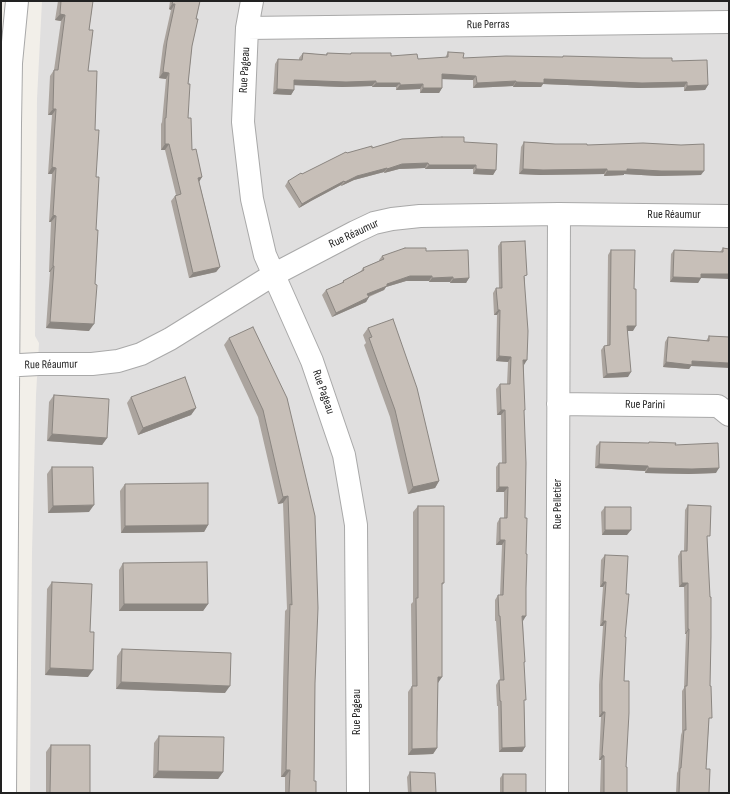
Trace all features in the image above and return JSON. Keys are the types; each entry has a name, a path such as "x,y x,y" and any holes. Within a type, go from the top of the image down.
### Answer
{"street":[{"path":"5,793 4,366 11,79 17,1"},
{"name":"Rue Pageau","path":"252,1 247,28 243,122 252,199 265,255 312,361 344,455 356,525 358,793"},
{"name":"Rue Perras","path":"247,28 729,22"},
{"name":"Rue Réaumur","path":"4,366 92,364 118,361 141,354 170,339 273,275 355,232 374,223 392,218 420,216 558,214 729,216"},
{"name":"Rue Pelletier","path":"557,793 558,214"},
{"name":"Rue Parini","path":"558,404 718,406 729,415"}],"shaded area":[{"path":"42,1 729,1 729,793 30,793 32,552 36,395 39,343 35,336 37,99"}],"building":[{"path":"61,1 93,1 89,30 93,30 88,71 97,71 95,130 99,130 96,177 99,177 95,284 97,285 94,324 50,322 56,216 53,215 56,168 52,167 56,109 53,109 54,70 58,70 65,15 60,14"},
{"path":"173,1 200,1 192,46 188,84 190,84 188,118 191,118 192,150 196,149 202,177 198,178 220,267 193,273 175,196 181,194 169,144 165,144 165,118 169,73 163,72 167,41 175,4 172,4"},
{"path":"448,52 464,53 463,58 563,56 672,58 672,61 707,60 708,85 687,86 687,82 642,83 544,79 544,83 516,81 477,83 476,76 442,74 442,88 423,88 423,84 400,85 400,83 376,83 376,81 346,82 294,80 294,90 277,89 278,59 302,60 303,53 327,55 327,53 391,53 391,56 417,54 418,59 448,57"},
{"path":"464,137 464,142 497,144 496,170 476,169 476,165 429,165 428,163 402,164 357,176 345,182 344,181 302,204 288,181 301,173 302,174 346,152 372,146 372,148 402,139"},
{"path":"524,142 587,145 643,143 681,145 704,144 704,171 523,169"},
{"path":"525,241 527,275 524,276 528,331 527,360 523,360 526,463 525,518 527,518 527,554 526,616 522,616 526,700 524,700 525,747 502,748 499,680 504,680 498,595 503,595 505,540 500,540 500,518 507,518 508,487 499,487 499,463 506,463 505,410 501,410 500,384 510,384 511,357 499,356 500,310 498,310 496,288 502,288 501,242"},
{"path":"405,248 426,248 426,251 468,250 469,278 453,279 453,277 432,278 432,276 410,276 387,284 387,286 367,294 369,297 336,313 326,290 344,282 343,281 364,270 363,268 384,259 382,256"},
{"path":"723,248 729,249 729,274 701,274 701,278 673,277 674,250 723,252"},
{"path":"611,250 635,250 634,289 636,289 636,326 627,326 631,372 607,374 604,346 610,345"},
{"path":"393,319 417,388 439,481 413,487 395,410 369,338 372,337 368,328"},
{"path":"253,327 287,398 315,516 318,608 315,683 314,781 316,781 316,793 289,793 290,770 286,770 290,604 292,605 288,496 283,497 263,410 229,338"},
{"path":"709,336 729,337 729,363 692,361 692,365 666,362 668,337 709,341"},
{"path":"185,377 196,408 143,428 131,397"},
{"path":"54,395 109,399 107,438 52,434"},
{"path":"600,442 676,443 675,445 718,443 719,468 648,468 648,466 599,464"},
{"path":"52,467 93,467 94,505 53,506"},
{"path":"208,483 208,525 125,526 125,484"},
{"path":"688,505 711,506 710,536 707,536 711,597 710,686 712,718 709,718 706,769 710,769 709,793 679,793 684,730 686,730 685,686 687,686 689,629 688,583 682,583 681,551 687,551"},
{"path":"418,506 444,506 442,677 438,677 437,748 412,749 412,686 417,686 416,598 418,598"},
{"path":"605,507 631,507 631,530 605,530"},
{"path":"605,555 628,556 626,594 629,594 625,637 624,681 629,681 626,767 627,793 604,793 604,756 602,755 605,712 602,712 602,681 606,621 603,621 606,582 603,582"},
{"path":"207,562 208,604 124,604 123,563"},
{"path":"52,582 92,584 90,632 94,632 93,670 50,668"},
{"path":"122,649 231,653 230,686 121,682"},
{"path":"159,736 224,737 223,772 158,771"},
{"path":"51,745 90,745 90,793 50,793"},
{"path":"410,772 435,773 436,793 411,793"},
{"path":"503,774 526,774 526,793 503,793"}]}
